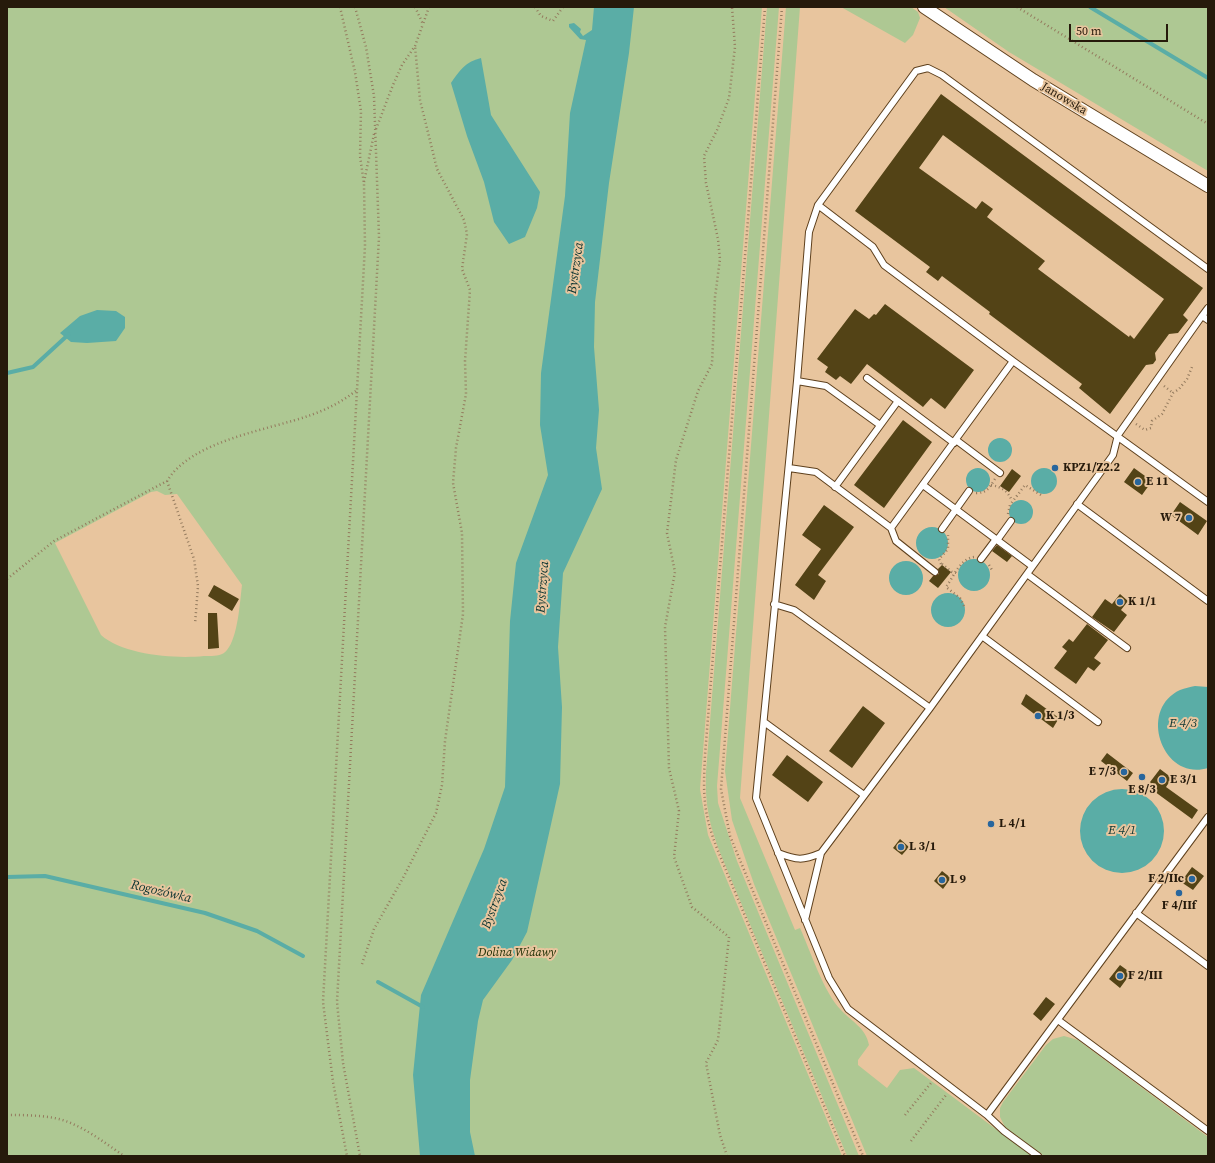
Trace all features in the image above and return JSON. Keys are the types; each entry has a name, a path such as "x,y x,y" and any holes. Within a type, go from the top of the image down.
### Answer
{"street":[{"name":"Janowska","path":"924,7 1032,80 1208,186"}],"lane":[{"path":"1038,1156 1004,1131 988,1115 848,1010 829,978 756,798 774,604 789,468 809,232 818,205 916,70 928,68 942,75 1208,269"},
{"path":"818,205 873,247 884,265 1013,361 1118,435 1208,502"},
{"path":"805,921 821,853 930,708 1113,455 1118,435 1205,318 1208,308"},
{"path":"891,528 1013,361"},
{"path":"867,378 1000,473"},
{"path":"797,380 826,386 880,425"},
{"path":"836,487 898,401"},
{"path":"789,468 816,472 891,528 896,541 935,572"},
{"path":"923,485 1032,566"},
{"path":"942,529 969,491"},
{"path":"1078,504 1208,602"},
{"path":"981,559 1011,521"},
{"path":"1027,574 1127,648"},
{"path":"774,604 794,610 930,708"},
{"path":"982,636 1098,722"},
{"path":"764,722 864,795"},
{"path":"988,1115 1208,817"},
{"path":"778,853 794,859 807,859 821,853"},
{"path":"1136,913 1208,966"},
{"path":"1058,1020 1208,1131"}],"path":[{"path":"340,7 355,72 361,111 360,156 364,184 365,246 323,1002 332,1082 347,1156"},
{"path":"355,7 367,54 374,96 379,237 374,352 337,1002 343,1063 360,1156"},
{"path":"415,7 423,24"},
{"path":"364,184 375,130 402,65 415,46 429,7"},
{"path":"535,7 541,16 553,21 563,7"},
{"path":"727,1156 720,1135 706,1063 718,1040 729,937 692,908 674,856 678,811 669,768 665,627 675,572 667,533 676,460 698,390 712,364 715,297 720,259 718,239 706,183 704,156 717,130 729,98 735,47 732,7"},
{"path":"765,7 703,801 710,831 845,1156"},
{"path":"782,7 721,789 730,836 863,1156"},
{"path":"1017,7 1208,124"},
{"path":"362,964 374,929 403,878 436,813 442,785 447,727 463,614 462,533 454,483 456,448 466,394 465,361 470,290 462,269 467,234 464,220 437,169 420,100 415,46"},
{"path":"1129,419 1144,430 1151,428 1152,421 1162,414 1173,393 1183,384 1192,367"},
{"path":"7,579 54,541 167,481 174,469 200,452 243,435 317,413 343,400 357,390"},
{"path":"167,481 194,559 198,586 195,624"},
{"path":"991,485 1000,487 1009,493 1012,501"},
{"path":"1011,521 1008,508 1025,485 1041,495"},
{"path":"941,564 939,559 946,553 949,546 948,535 942,529"},
{"path":"964,606 960,598 946,587 962,562 972,557 981,559 988,564 992,570"},
{"path":"905,1115 936,1076"},
{"path":"911,1141 952,1088"},
{"path":"7,1115 37,1116 61,1120 82,1129 124,1156"}],"green space":[{"name":"Dolina Widawy","path":"7,7 762,7 700,789 708,835 842,1156 7,1156","holes":["157,491 165,495 177,494 242,585 238,619 234,637 227,650 220,655 192,657 164,656 136,651 111,642 101,635 55,543 151,492"]},
{"path":"767,7 779,7 717,786 718,803 737,861 859,1156 847,1156 721,855 713,833 706,795 706,772"},
{"path":"786,7 800,7 740,798 795,930 800,928 823,982 835,1002 865,1034 869,1045 858,1060 858,1065 887,1088 900,1070 914,1068 1032,1156 867,1156 754,884 732,820 725,771"},
{"path":"841,7 911,7 918,12 920,18 913,35 905,43"},
{"path":"944,7 1208,7 1208,171 1009,52"},
{"path":"1064,1036 1078,1040 1208,1137 1208,1156 1044,1156 1005,1127 1000,1117 1000,1108 1003,1102 1046,1045 1053,1039"}],"water":[{"name":"Bystrzyca","path":"594,7 634,7 629,53 609,183 595,302 594,347 599,410 596,448 602,489 563,573 558,647 562,707 560,784 527,932 512,960 483,1000 478,1021 470,1080 470,1132 475,1156 420,1156 413,1075 421,995 484,849 505,787 510,621 516,563 548,475 540,425 541,373 565,196 570,113 586,40 580,39 569,27 569,24 574,23 581,29 580,32 583,36 592,30"},
{"path":"481,58 491,115 540,192 537,208 525,237 509,244 494,222 484,182 467,136 451,83 463,67"},
{"path":"97,310 116,311 125,317 125,328 116,341 87,343 71,342 60,333 80,316"},
{"path":"995,438 1005,438 1012,445 1012,455 1005,462 995,462 988,455 988,445"},
{"path":"978,468 987,471 990,480 987,489 978,492 969,489 966,480 969,471"},
{"path":"1044,468 1053,472 1057,481 1053,490 1044,494 1035,490 1031,481 1035,472"},
{"path":"1021,500 1030,503 1033,512 1030,521 1021,524 1012,521 1009,512 1012,503"},
{"path":"929,527 935,527 945,534 948,543 947,549 941,556 935,559 929,559 919,552 916,546 916,540 923,530"},
{"path":"971,559 977,559 986,563 990,575 986,587 977,591 971,591 962,587 958,578 958,572 962,563"},
{"path":"906,561 918,566 923,578 918,590 906,595 894,590 889,578 894,566"},
{"path":"948,593 960,598 965,610 960,622 948,627 936,622 931,610 936,598"},
{"name":"E 4/3","path":"1195,686 1208,687 1208,768 1192,769 1179,765 1168,755 1161,742 1158,727 1160,713 1167,700 1180,690"},
{"name":"E 4/1","path":"1122,789 1130,790 1145,796 1157,808 1163,823 1163,839 1157,854 1145,866 1130,872 1122,873 1114,872 1099,866 1087,854 1081,839 1080,831 1081,823 1087,808 1099,796 1114,790"}],"building":[{"path":"941,94 1203,288 1183,315 1188,320 1178,333 1169,334 1155,353 1156,360 1153,364 1146,365 1110,414 1079,388 1082,384 989,314 990,312 942,276 938,281 926,272 930,267 855,211","holes":["943,135 1164,299 1134,339 1130,335 1129,337 1038,269 1045,261 987,217 993,209 982,201 976,209 919,168"]},
{"path":"885,304 974,370 945,409 931,398 923,407 867,364 851,384 840,376 836,380 825,372 828,367 817,359 855,309 869,319 874,314 876,315"},
{"path":"903,420 932,442 884,508 854,485"},
{"name":"E 11","path":"1134,468 1152,481 1142,495 1124,482"},
{"path":"1012,469 1021,476 1009,492 1000,486"},
{"name":"W 7","path":"1180,502 1207,521 1198,535 1171,515"},
{"path":"824,505 854,527 818,575 826,581 814,600 795,585 821,549 802,535"},
{"path":"997,545 1012,556 1007,562 992,551"},
{"path":"942,565 951,572 938,588 929,581 933,576 939,574 938,569"},
{"path":"214,585 239,599 232,611 208,596"},
{"path":"1120,594 1128,601 1121,610 1127,615 1114,632 1092,617 1105,599 1112,604"},
{"path":"208,613 217,613 219,648 208,649"},
{"path":"1087,624 1108,640 1094,658 1101,663 1094,671 1088,667 1076,684 1054,668 1067,651 1062,647 1069,639 1073,642"},
{"path":"1026,694 1059,718 1053,728 1021,704"},
{"path":"863,706 885,723 852,768 829,751"},
{"path":"1107,753 1133,773 1127,781 1101,761"},
{"path":"787,755 823,782 808,802 772,775"},
{"path":"1160,769 1172,778 1166,787 1198,810 1192,819 1147,786"},
{"name":"L 3/1","path":"900,839 909,847 902,855 893,848"},
{"name":"F 2/IIc","path":"1192,867 1204,876 1193,890 1181,882"},
{"name":"L 9","path":"942,871 951,878 943,889 934,881"},
{"name":"F 2/III","path":"1120,965 1131,973 1120,988 1109,979"},
{"path":"1046,997 1055,1004 1041,1021 1033,1014"}],"waterway":[{"path":"1090,7 1208,78"},
{"path":"7,373 33,367 69,334"},
{"name":"Rogożówka","path":"7,877 45,876 205,913 257,931 303,956"},
{"name":"Rogożówka","path":"378,982 423,1007"}],"place":[{"name":"KPZ1/Z2.2","path":"1055,468"},
{"name":"E 11","path":"1138,482"},
{"name":"W 7","path":"1189,518"},
{"name":"K 1/1","path":"1120,602"},
{"name":"K 1/3","path":"1038,716"},
{"name":"E 7/3","path":"1124,772"},
{"name":"E 8/3","path":"1142,777"},
{"name":"E 3/1","path":"1162,780"},
{"name":"L 4/1","path":"991,824"},
{"name":"L 3/1","path":"901,847"},
{"name":"F 2/IIc","path":"1192,879"},
{"name":"L 9","path":"942,880"},
{"name":"F 4/IIf","path":"1179,893"},
{"name":"F 2/III","path":"1120,976"}]}
